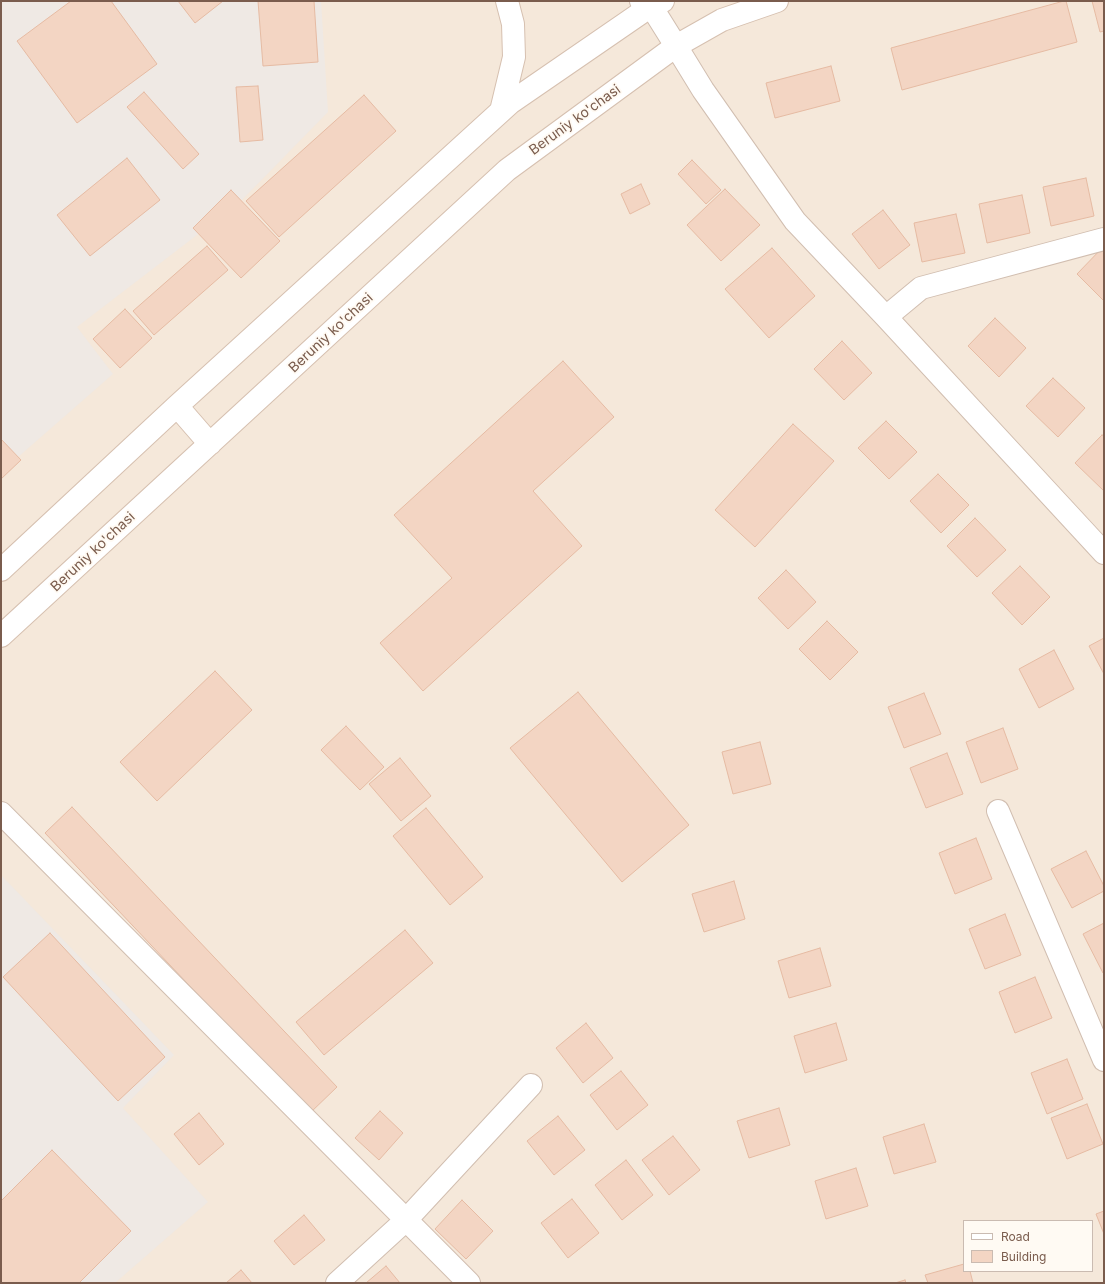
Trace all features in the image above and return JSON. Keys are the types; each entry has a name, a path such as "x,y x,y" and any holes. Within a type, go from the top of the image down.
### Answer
{"street":[{"path":"501,111 514,57 513,24 507,1"},
{"name":"Beruniy ko'chasi","path":"1,636 507,170 676,46 722,20 777,1"},
{"path":"1,570 177,406 510,103 652,3 703,90 795,221 886,317 1104,553"},
{"path":"886,317 921,288 1104,239"},
{"path":"177,406 210,444"},
{"path":"998,811 1104,1058"},
{"path":"1,813 469,1283"},
{"path":"337,1283 406,1220 531,1085"}],"shaded area":[{"path":"1,1 1104,1 1104,1283 1,1283"},
{"path":"1,1 321,1 328,112 240,202 77,327 113,374 1,472"},
{"path":"1,875 174,1055 123,1108 208,1202 115,1283 1,1283"}],"building":[{"path":"71,1 111,1 157,64 77,123 17,41"},
{"path":"178,1 223,1 195,23"},
{"path":"258,1 314,1 318,62 263,66"},
{"path":"1066,1 1077,42 902,90 891,48"},
{"path":"1092,1 1104,1 1104,31 1100,32"},
{"path":"831,66 840,101 775,118 766,83"},
{"path":"258,86 263,140 240,142 236,87"},
{"path":"144,92 199,154 183,169 127,107"},
{"path":"364,95 396,131 279,237 246,201"},
{"path":"127,158 160,200 90,256 57,215"},
{"path":"692,160 721,190 706,204 678,174"},
{"path":"1086,178 1094,216 1051,226 1043,187"},
{"path":"641,184 650,204 630,214 621,194"},
{"path":"725,189 760,225 721,261 687,225"},
{"path":"231,190 280,241 241,278 193,228"},
{"path":"1022,195 1030,233 987,243 979,204"},
{"path":"883,210 910,245 879,269 852,234"},
{"path":"956,214 965,253 922,262 914,223"},
{"path":"207,246 228,270 154,335 133,311"},
{"path":"1104,246 1104,301 1077,274"},
{"path":"772,248 815,296 769,338 725,289"},
{"path":"125,309 152,338 120,368 93,339"},
{"path":"995,318 1026,348 999,377 968,346"},
{"path":"842,341 872,373 844,400 814,369"},
{"path":"563,361 614,417 533,491 582,546 423,691 380,643 452,578 394,515"},
{"path":"1053,378 1085,408 1058,437 1026,406"},
{"path":"886,421 917,452 889,479 858,448"},
{"path":"793,424 834,461 755,547 715,510"},
{"path":"1102,435 1104,436 1104,491 1075,463"},
{"path":"1,439 21,460 1,479"},
{"path":"938,474 969,505 941,533 910,501"},
{"path":"975,518 1006,550 977,577 947,546"},
{"path":"1020,566 1050,597 1022,625 992,593"},
{"path":"786,570 816,602 788,629 758,598"},
{"path":"827,621 858,652 830,680 799,649"},
{"path":"1104,638 1104,674 1089,646"},
{"path":"1054,650 1074,689 1039,708 1019,669"},
{"path":"215,671 252,710 157,801 120,762"},
{"path":"578,692 689,825 622,882 510,748"},
{"path":"924,693 941,734 904,748 888,707"},
{"path":"346,726 384,767 360,790 321,750"},
{"path":"1003,728 1018,769 981,783 966,742"},
{"path":"760,742 771,784 733,794 722,752"},
{"path":"947,753 963,794 926,808 910,768"},
{"path":"400,758 431,796 401,821 369,784"},
{"path":"72,807 337,1087 310,1113 45,833"},
{"path":"426,808 483,877 450,905 393,836"},
{"path":"976,838 992,879 955,894 939,853"},
{"path":"1086,851 1104,886 1104,891 1072,908 1051,869"},
{"path":"734,881 745,919 704,932 692,894"},
{"path":"1005,914 1021,955 985,969 969,929"},
{"path":"1104,923 1104,972 1103,973 1083,934"},
{"path":"405,930 433,963 324,1055 296,1022"},
{"path":"50,933 165,1057 118,1101 3,977"},
{"path":"820,948 831,986 789,998 778,961"},
{"path":"1035,977 1052,1018 1015,1033 999,992"},
{"path":"586,1023 613,1058 583,1083 556,1048"},
{"path":"836,1023 847,1060 805,1073 794,1036"},
{"path":"1067,1059 1083,1099 1047,1114 1031,1073"},
{"path":"621,1071 648,1105 617,1130 590,1095"},
{"path":"1087,1104 1103,1144 1067,1159 1051,1118"},
{"path":"779,1108 790,1145 749,1158 737,1121"},
{"path":"380,1111 403,1133 379,1160 355,1138"},
{"path":"199,1113 224,1144 199,1165 174,1134"},
{"path":"558,1116 585,1150 554,1175 527,1141"},
{"path":"924,1124 936,1162 894,1174 883,1137"},
{"path":"673,1136 700,1170 669,1195 642,1160"},
{"path":"52,1150 131,1231 79,1283 1,1283 1,1201"},
{"path":"626,1160 653,1195 622,1220 595,1185"},
{"path":"856,1168 868,1206 826,1219 815,1181"},
{"path":"572,1199 599,1233 568,1258 541,1223"},
{"path":"462,1200 493,1231 466,1259 435,1229"},
{"path":"1104,1211 1104,1234 1096,1214"},
{"path":"304,1215 325,1240 294,1265 274,1241"},
{"path":"963,1264 963,1272 970,1272 973,1283 928,1283 925,1275"},
{"path":"386,1266 400,1283 366,1283"},
{"path":"241,1270 252,1283 226,1283"},
{"path":"905,1280 906,1283 895,1283"}]}
